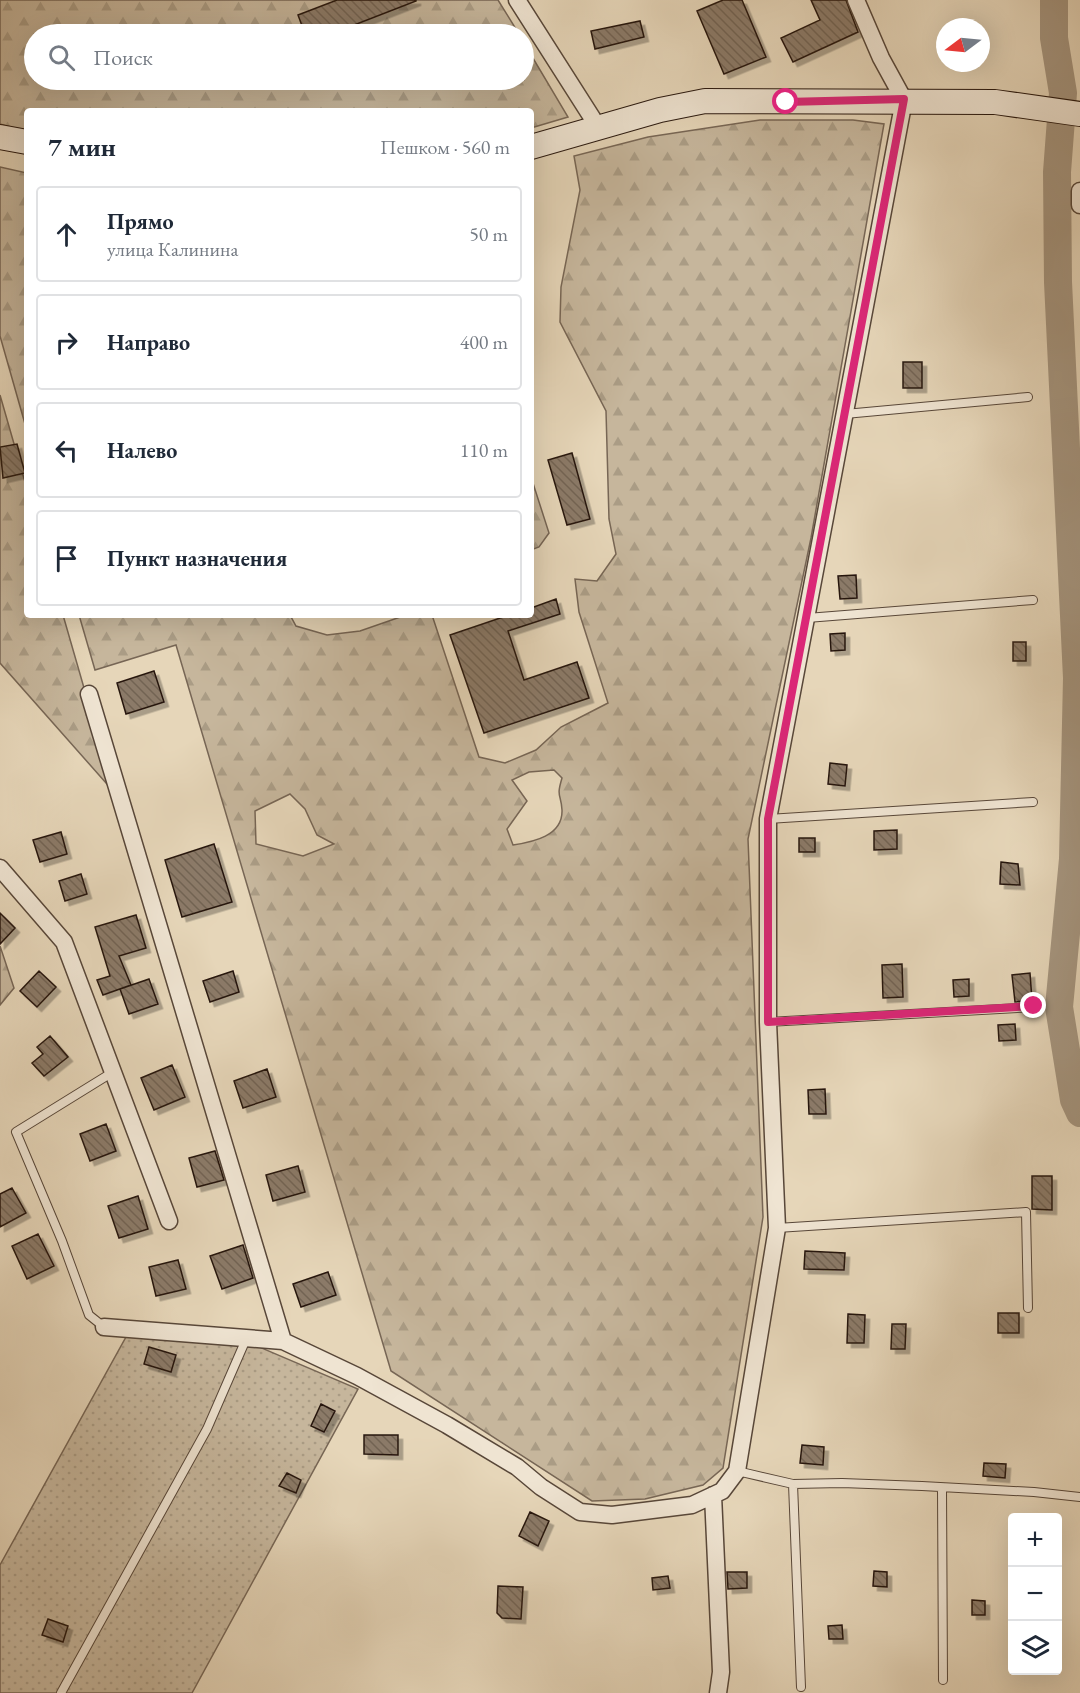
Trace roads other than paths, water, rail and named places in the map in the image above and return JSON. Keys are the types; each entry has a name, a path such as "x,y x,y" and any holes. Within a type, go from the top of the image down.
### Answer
{"main road":[{"path":"534,146 598,127 705,101 904,99 995,102 1077,113"},
{"path":"0,137 24,141"}],"street":[{"path":"517,0 532,24"},
{"path":"104,1327 283,1341 357,1376 447,1425 517,1467 540,1487 580,1512 612,1515 692,1505 722,1491 737,1471 777,1228 768,1022 768,819 904,99 881,57 856,0"},
{"path":"534,27 598,127"},
{"path":"1080,191 1080,205"},
{"path":"89,694 283,1341"},
{"path":"0,868 64,942 169,1221"},
{"path":"713,1496 721,1672 718,1693"}],"lane":[{"path":"845,414 1028,397"},
{"path":"807,618 1033,600"},
{"path":"768,819 1033,802"},
{"path":"768,1022 1034,1006"},
{"path":"104,1327 89,1315 62,1241 16,1132 113,1072"},
{"path":"777,1228 1026,1212 1028,1308"},
{"path":"61,1693 207,1429 247,1337"},
{"path":"737,1471 793,1484 842,1483 1034,1492 1080,1497"},
{"path":"793,1484 801,1687"},
{"path":"942,1488 943,1680"}],"waterway":[{"path":"1054,0 1054,38 1063,93 1057,172 1058,282 1077,678 1073,859 1059,1007 1074,1100 1080,1113"}]}
